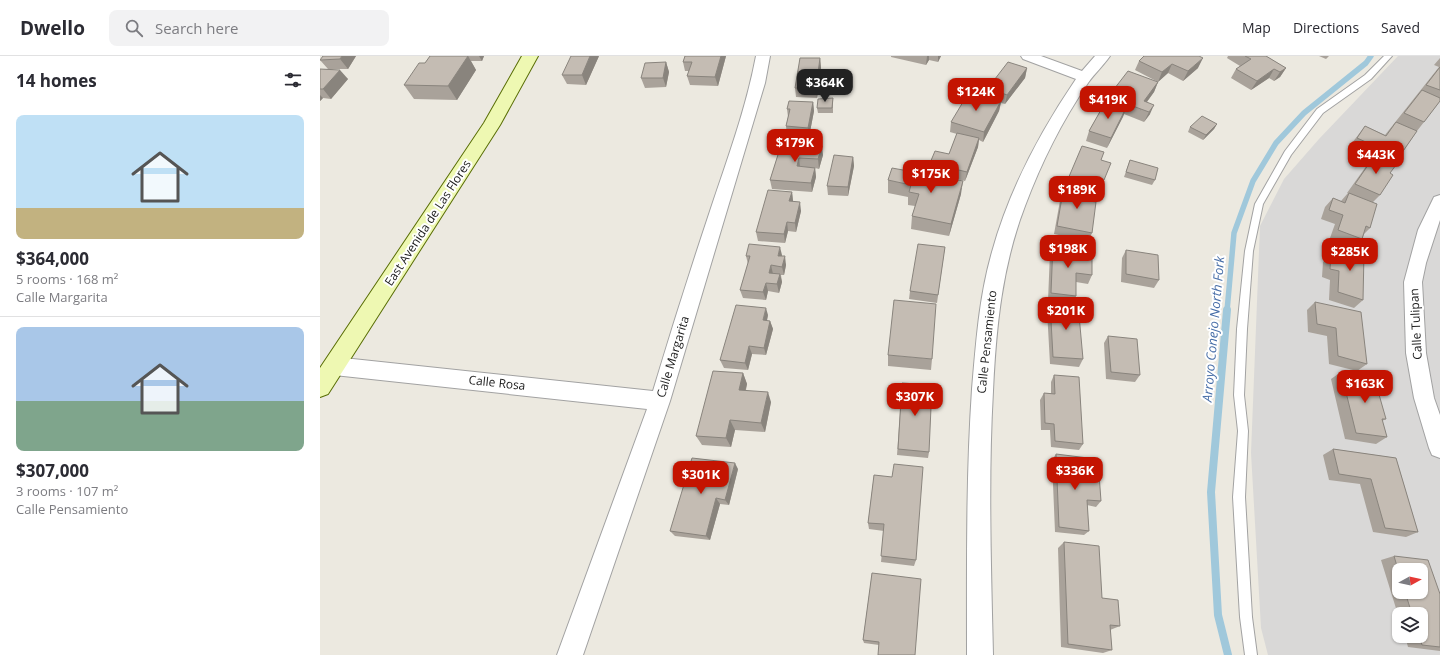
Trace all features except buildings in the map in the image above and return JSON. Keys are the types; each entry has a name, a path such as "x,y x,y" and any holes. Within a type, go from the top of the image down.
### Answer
{"street":[{"name":"East Avenida de Las Flores","path":"320,386 492,125 530,56"},
{"name":"Calle Margarita","path":"570,655 660,401 743,136 758,83 763,56"},
{"path":"1028,56 1084,77"},
{"name":"Calle Pensamiento","path":"980,655 979,430 986,338 991,296 1001,251 1023,186 1041,149 1084,77 1103,56"},
{"name":"Calle Tulipan","path":"1440,201 1427,230 1416,263 1413,282 1416,353 1424,398 1440,448"},
{"name":"Calle Rosa","path":"334,366 660,401"}],"lane":[{"path":"1251,655 1246,617 1239,497 1243,431 1239,395 1242,329 1249,251 1259,204 1288,153 1320,111 1368,77 1388,56"}],"shaded area":[{"path":"1398,56 1440,56 1440,655 1268,655 1261,628 1251,453 1260,226 1284,179 1319,139"}],"waterway":[{"name":"Arroyo Conejo North Fork","path":"1227,311 1234,233 1253,181 1276,143 1304,113 1366,63 1371,56"},
{"name":"Arroyo Conejo North Fork","path":"1227,310 1211,492 1218,615 1228,655"}]}
